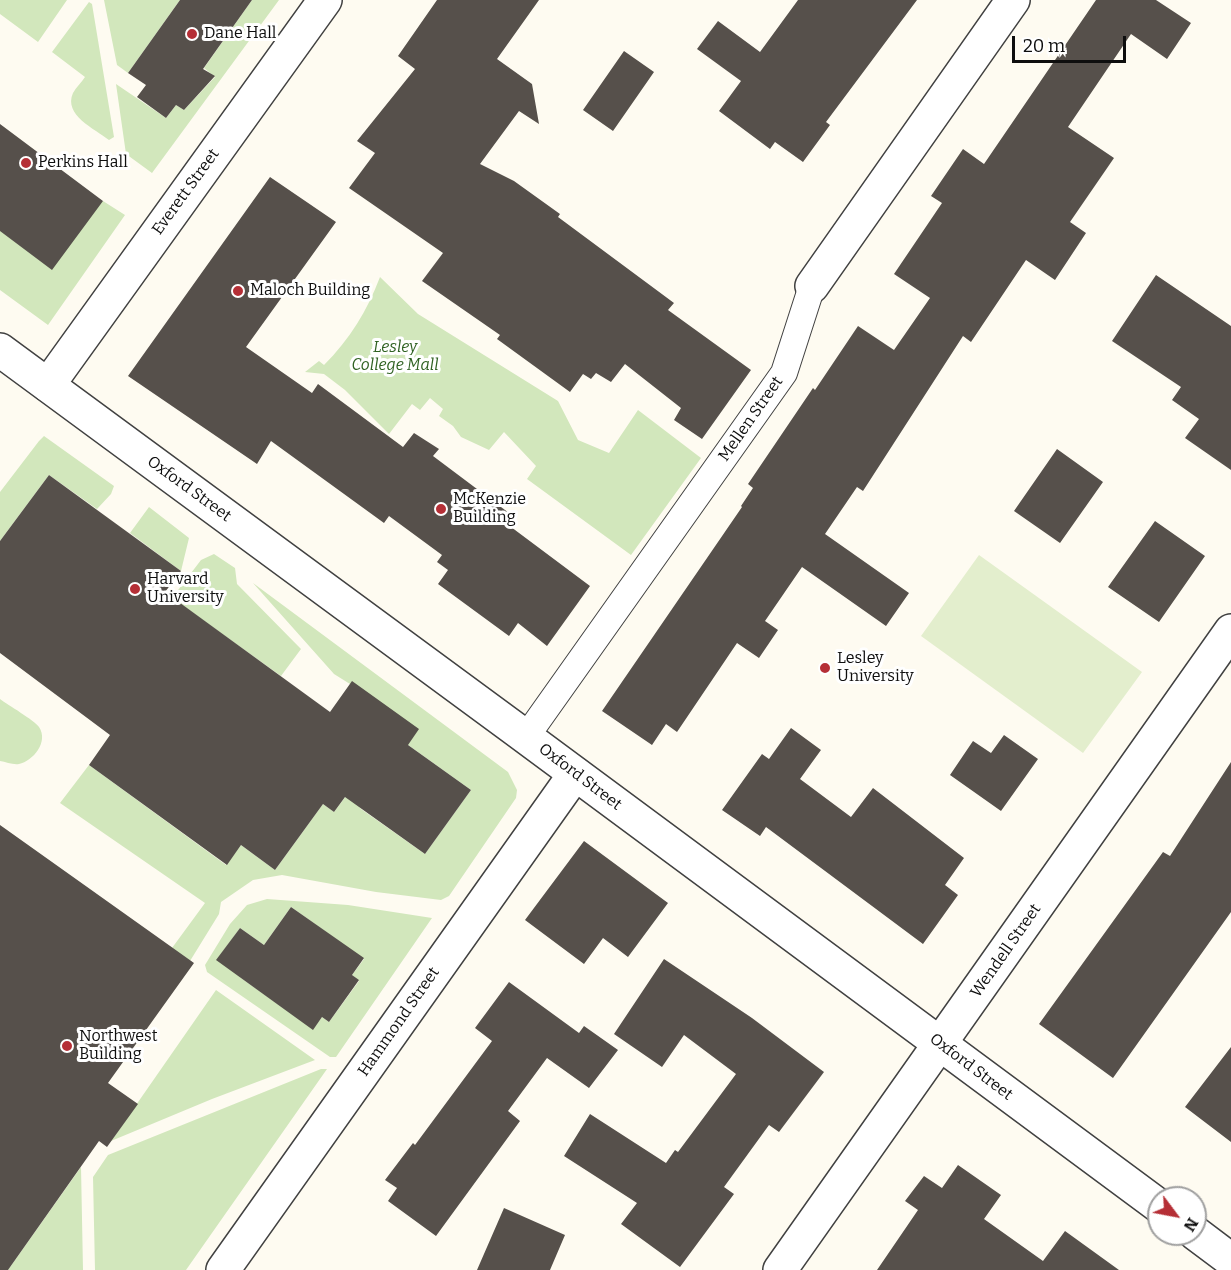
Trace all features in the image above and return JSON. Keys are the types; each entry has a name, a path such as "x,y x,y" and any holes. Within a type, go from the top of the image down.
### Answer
{"street":[{"name":"Everett Street","path":"48,385 325,0"},
{"name":"Mellen Street","path":"526,737 784,373 812,286 1013,0"},
{"name":"Oxford Street","path":"0,350 1147,1197"},
{"name":"Wendell Street","path":"780,1270 1231,631"},
{"name":"Hammond Street","path":"222,1270 575,774"},
{"path":"1207,1242 1231,1260"}],"green space":[{"path":"0,0 67,0 38,42 0,14"},
{"path":"104,0 180,0 128,73 117,65"},
{"path":"252,0 279,0 152,173 126,154 116,84 166,118 176,105 184,110 215,77 204,68"},
{"path":"89,2 92,4 114,137 109,140 82,121 72,108 73,93 85,77 52,52"},
{"path":"103,201 125,215 48,325 0,290 0,231"},
{"name":"Lesley College Mall","path":"380,277 418,314 558,401 578,440 609,453 638,410 701,458 631,555 527,479 536,466 504,432 489,450 461,437 453,426 439,416 443,409 430,398 420,410 412,404 389,434 345,390 324,374 305,372 319,361 324,365 350,335"},
{"path":"44,436 114,486 111,494 97,509 49,475 0,541 0,492"},
{"path":"149,507 189,538 181,571 130,533"},
{"path":"214,554 235,568 237,584 301,649 281,676 172,598 201,560"},
{"path":"979,555 1142,672 1083,753 921,636"},
{"path":"253,583 508,772 517,790 516,798 449,896 441,900 376,892 282,875 253,880 221,902 219,914 190,961 172,948 205,903 60,803 89,765 226,865 241,845 275,870 323,804 334,812 349,792 361,809 425,854 471,790 408,745 350,684 334,674"},
{"path":"0,699 32,721 42,733 38,750 29,759 19,764 0,761"},
{"path":"267,899 348,905 432,918 336,1057 330,1057 207,972 205,965 230,924 247,905","holes":["291,907 364,959 352,975 359,981 329,1022 322,1017 313,1029 241,978 221,954 240,928 264,945"]},
{"path":"216,990 315,1060 111,1141"},
{"path":"321,1069 327,1069 186,1270 95,1270 93,1177 108,1155"},
{"path":"81,1167 83,1270 8,1270"}],"building":[{"name":"Dane Hall","path":"180,0 252,0 203,69 215,76 184,110 176,105 166,118 137,97 146,85 128,73"},
{"path":"437,0 539,0 497,59 532,84 539,124 519,111 480,164 514,181 560,214 558,217 674,303 668,310 751,370 702,439 674,420 681,408 625,364 611,382 596,373 591,379 583,374 570,392 497,339 500,335 422,281 443,253 349,188 375,153 357,141 415,69 398,56"},
{"path":"798,0 917,0 826,122 830,125 803,162 775,142 770,149 719,111 741,81 697,49 718,21 760,52"},
{"path":"1096,0 1156,0 1191,23 1167,59 1131,34 1068,127 1114,158 1070,222 1086,233 1055,280 1026,260 971,342 963,336 863,491 857,487 825,534 909,593 886,626 802,567 765,621 778,630 759,658 737,643 677,732 666,724 652,745 602,711 742,507 753,488 748,484 858,326 894,350 930,298 894,274 942,203 931,196 963,149 984,164"},
{"path":"624,51 654,72 613,131 583,110"},
{"name":"Perkins Hall","path":"0,124 103,201 52,270 0,231"},
{"path":"270,177 336,222 246,347 312,393 318,384 403,447 414,433 439,449 433,456 513,516 507,524 590,586 547,646 518,623 509,636 438,584 448,570 437,562 442,555 389,516 384,523 271,441 257,464 128,376"},
{"path":"1156,275 1231,326 1231,470 1185,438 1199,419 1172,400 1181,387 1112,341"},
{"path":"1057,449 1103,482 1060,543 1014,511"},
{"path":"49,475 181,571 165,592 330,712 352,681 419,729 408,745 471,790 425,854 345,797 334,812 323,804 275,870 241,845 227,865 89,765 110,735 0,653 0,541"},
{"path":"1155,521 1205,556 1159,622 1108,587"},
{"path":"791,728 821,750 800,779 851,817 873,788 964,858 945,885 958,895 923,944 766,827 760,836 722,810 762,754 769,759"},
{"path":"1004,735 1038,759 1001,811 950,775 973,741 991,753"},
{"path":"1231,762 1231,912 1113,1078 1039,1024 1163,852 1170,856"},
{"name":"Northwest Building","path":"0,825 194,963 108,1083 138,1104 107,1147 99,1141 8,1270 0,1270"},
{"path":"584,841 668,903 628,957 603,938 584,964 525,920"},
{"path":"291,907 364,958 352,975 359,980 329,1022 322,1017 313,1030 216,960 240,928 264,945"},
{"path":"664,959 752,1018 824,1072 779,1132 769,1125 724,1187 734,1194 680,1267 621,1224 637,1203 564,1156 590,1114 666,1163 675,1150 678,1152 736,1074 684,1035 662,1067 614,1034"},
{"path":"509,982 579,1033 584,1026 618,1050 589,1088 547,1058 508,1111 520,1121 436,1236 388,1201 397,1188 385,1180 413,1143 415,1145 492,1041 475,1028"},
{"path":"1231,1047 1231,1142 1185,1107"},
{"path":"958,1165 1001,1195 984,1219 1043,1261 1065,1231 1119,1270 877,1270 918,1210 905,1201 924,1176 942,1188"},
{"path":"504,1208 565,1235 550,1270 477,1270"}],"place":[{"name":"Dane Hall","path":"192,34"},
{"name":"Perkins Hall","path":"26,163"},
{"name":"Maloch Building","path":"238,291"},
{"name":"McKenzie Building","path":"441,509"},
{"name":"Harvard University","path":"135,589"},
{"name":"Lesley University","path":"825,668"},
{"name":"Northwest Building","path":"67,1046"}]}
